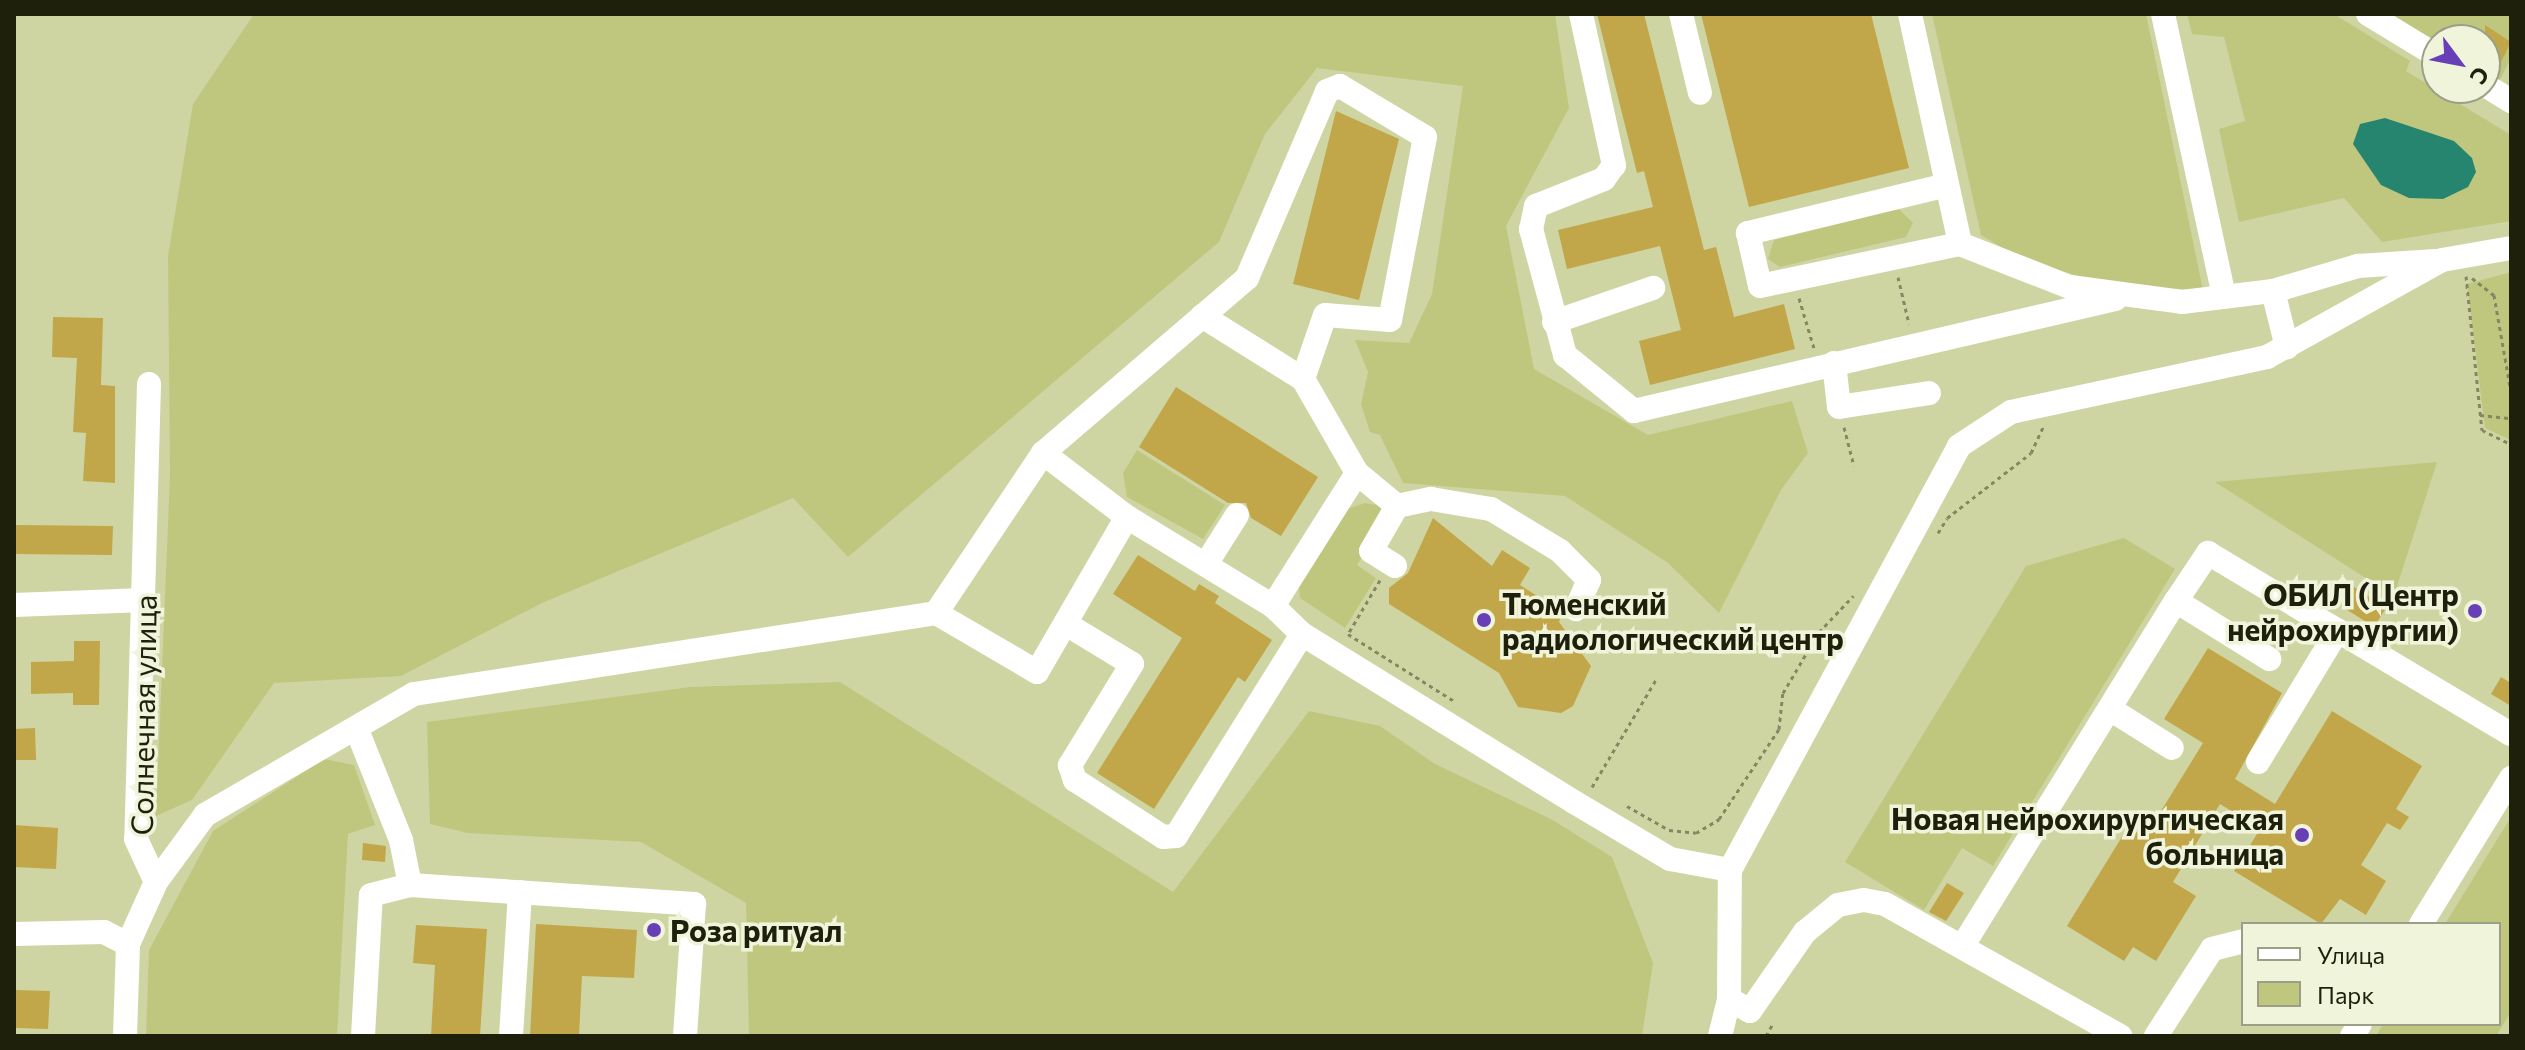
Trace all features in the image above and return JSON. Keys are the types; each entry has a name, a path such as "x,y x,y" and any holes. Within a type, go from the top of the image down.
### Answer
{"street":[{"path":"1581,14 1614,165 1604,179 1536,206 1531,229 1565,355 1634,411 2115,299 2224,297 2273,291 2358,266 2450,269"},
{"path":"1681,14 1700,93"},
{"path":"1910,14 1960,244"},
{"path":"2163,14 2224,297"},
{"path":"2368,14 2421,46"},
{"path":"936,613 1043,453 1247,278 1327,91 1340,86 1408,121 1425,137 1390,320 1325,315 1303,379"},
{"path":"1947,185 1748,233 1760,286 1960,244 2115,299"},
{"path":"1720,1036 1729,999 1730,870 1959,446 2011,412 2287,347 2450,269 2511,248"},
{"path":"1554,322 1653,288"},
{"path":"2273,291 2287,347"},
{"path":"1202,316 1303,379 1357,473 1397,506"},
{"path":"1834,363 1839,407 1929,393"},
{"name":"Солнечная улица","path":"149,384 136,839 156,882"},
{"path":"1043,453 1127,517 1273,606 1302,634 1670,859 1730,870"},
{"path":"1273,606 1357,473"},
{"path":"1392,564 1371,551 1397,506 1431,499 1491,509 1560,551 1589,580 1576,609"},
{"path":"1206,564 1237,515"},
{"path":"125,1036 128,944 156,882 205,815 357,730 414,694 936,613 1037,672 1127,517"},
{"path":"1962,947 2208,553 2511,734"},
{"path":"14,605 144,600"},
{"path":"2176,601 2269,659"},
{"path":"1066,624 1132,664 1070,765 1075,780 1163,837 1176,836 1302,634"},
{"path":"2258,762 2338,630"},
{"path":"2110,709 2172,748"},
{"path":"357,730 401,840 410,885"},
{"path":"2422,922 2511,778"},
{"path":"363,1036 371,895 410,885 694,904 685,1036"},
{"path":"511,1036 520,892"},
{"path":"1729,999 1750,1011 1805,932 1838,905 1885,904 2120,1036"},
{"path":"14,934 104,932 128,944"},
{"path":"2156,1036 2212,949 2241,942"}],"path":[{"path":"2450,269 2467,273 2482,271"},
{"path":"2467,273 2494,295 2511,392"},
{"path":"2467,273 2482,430 2511,444"},
{"path":"1902,294 1905,310"},
{"path":"1804,315 1811,340"},
{"path":"1839,407 1854,466"},
{"path":"2480,415 2511,418"},
{"path":"1933,542 1947,518 2031,453 2046,422"},
{"path":"1392,564 1348,634 1469,710"},
{"path":"1617,801 1669,830 1696,833 1719,819 1779,729 1783,693 1819,632 1859,590"},
{"path":"1591,787 1657,678"},
{"path":"1577,778 1604,794"},
{"path":"1766,1036 1772,1025"}],"green space":[{"path":"254,14 1555,14 1569,108 1506,226 1534,369 1648,435 1792,401 1808,453 1781,490 1719,613 1668,563 1565,496 1403,483 1380,435 1370,432 1361,404 1368,372 1355,340 1409,343 1432,294 1463,86 1317,68 1265,134 1219,242 848,557 793,498 542,603 401,676 274,683 192,800 156,816 170,474 168,256 193,104"},
{"path":"1932,14 2146,14 2203,290 2116,286 2025,261 1981,235"},
{"path":"2187,14 2334,14 2410,61 2406,71 2421,80 2421,104 2460,104 2511,135 2511,221 2382,242 2344,198 2239,222 2219,129 2245,121 2224,37 2192,34"},
{"path":"2389,14 2511,14 2511,58 2501,78 2501,24 2421,24 2421,35"},
{"path":"1899,209 1913,223 1906,237 1780,267 1768,259 1774,240"},
{"path":"2511,272 2511,440 2485,428 2467,284"},
{"path":"1137,450 1225,505 1203,539 1127,497 1123,473"},
{"path":"2437,462 2394,596 2215,482"},
{"path":"1365,503 1382,506 1387,517 1357,565 1376,578 1345,628 1300,598 1299,587 1344,510"},
{"path":"2124,538 2175,569 1993,866 1962,848 1924,910 1845,862 2026,566"},
{"path":"840,682 1173,892 1309,711 1380,726 1435,764 1551,819 1612,857 1653,963 1642,1036 749,1036 746,903 641,842 468,833 430,824 427,722 690,687"},
{"path":"324,759 354,765 375,825 348,834 337,1036 146,1036 149,950 213,831"},
{"path":"2511,817 2511,1012 2496,1036 2376,1036 2382,1026 2501,1026 2501,922 2446,922"}],"water":[{"path":"2385,118 2454,141 2472,158 2476,172 2468,187 2443,199 2409,198 2381,185 2353,144 2360,124"}],"building":[{"path":"1597,14 1644,14 1704,250 1716,247 1734,317 1784,304 1795,349 1650,385 1639,341 1681,330 1660,246 1567,269 1558,230 1653,207 1644,171 1637,173"},
{"path":"1701,14 1871,14 1909,168 1749,207"},
{"path":"2501,35 2511,42 2501,62"},
{"path":"1336,111 1399,139 1359,300 1293,284"},
{"path":"53,317 103,318 101,385 115,386 115,483 83,481 86,433 73,432 77,358 52,357"},
{"path":"1176,387 1318,477 1281,536 1251,518 1246,503 1228,503 1139,447"},
{"name":"Тюменский радиологический центр","path":"1433,518 1492,566 1502,550 1530,568 1520,585 1562,612 1559,622 1591,666 1573,706 1561,713 1518,707 1499,673 1389,604 1389,588 1408,573"},
{"path":"14,525 113,526 112,555 14,554"},
{"path":"1138,555 1195,591 1199,584 1219,596 1215,603 1272,640 1245,682 1238,677 1154,809 1097,773 1182,638 1113,594"},
{"path":"2354,587 2386,608 2374,627 2341,606"},
{"path":"74,641 100,641 99,705 73,705 73,693 31,694 31,662 74,661"},
{"path":"2208,648 2282,693 2235,779 2275,804 2332,711 2422,766 2396,809 2409,817 2400,830 2387,823 2361,865 2386,881 2366,915 2340,899 2323,922 2318,922 2234,871 2260,829 2220,804 2173,882 2196,896 2156,961 2133,947 2124,961 2067,926 2128,827 2145,837 2203,743 2164,719"},
{"path":"2501,677 2511,683 2511,706 2491,694"},
{"path":"35,728 36,760 14,760 14,729"},
{"path":"14,825 58,828 56,869 14,867"},
{"path":"363,843 386,846 385,862 362,860"},
{"path":"1947,883 1964,893 1946,921 1929,912"},
{"path":"536,924 637,930 634,978 582,976 579,1036 530,1036"},
{"path":"416,925 487,929 480,1036 431,1036 435,965 413,963"},
{"path":"16,990 50,991 48,1029 15,1028"}],"place":[{"name":"ОБИЛ (Центр нейрохирургии)","path":"2475,611"},
{"name":"Тюменский радиологический центр","path":"1484,620"},
{"name":"Новая нейрохирургическая больница","path":"2302,835"},
{"name":"Роза ритуал","path":"654,930"}]}
